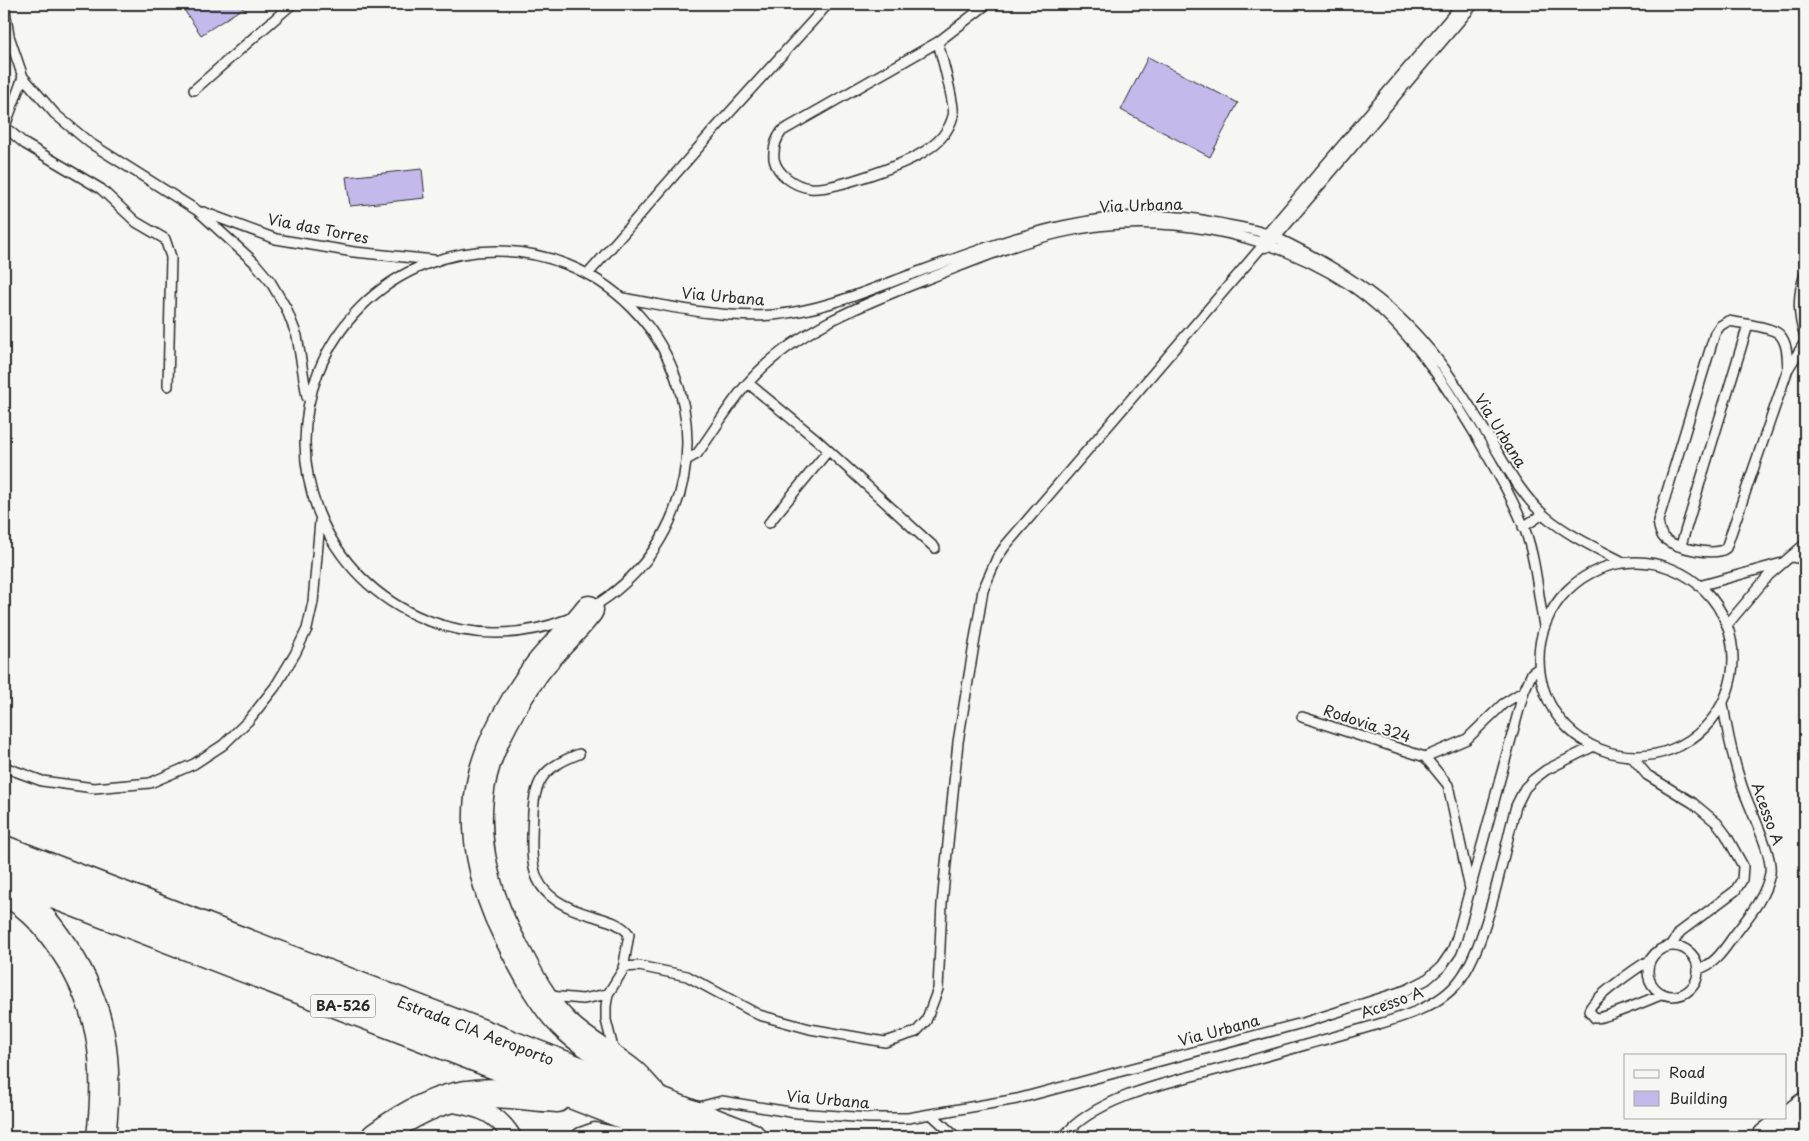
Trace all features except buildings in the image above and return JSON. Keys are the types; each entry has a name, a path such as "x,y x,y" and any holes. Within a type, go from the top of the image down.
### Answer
{"highway":[{"path":"589,610 576,628 553,650 535,672 500,730 483,773 478,827 488,888 501,922 540,993 564,1025 589,1046 632,1074 675,1118"},
{"path":"4,836 29,846 76,877"},
{"name":"Estrada CIA Aeroporto","path":"4,850 76,877 675,1118"},
{"name":"Estrada CIA Aeroporto","path":"4,875 583,1099 675,1118 751,1137"},
{"path":"4,892 15,896 46,922 89,994 96,1012 102,1042 105,1106 101,1137"},
{"path":"376,1137 405,1118 443,1101 466,1095 482,1094 583,1099"},
{"path":"1767,1137 1805,1107"}],"street":[{"path":"1268,239 1468,4"},
{"path":"443,1101 486,1111 498,1118 512,1137"},
{"path":"581,1137 596,1132 620,1137"}],"lane":[{"path":"4,4 9,36 23,77 5,128 25,144 101,189 136,222 165,240 171,257 168,386"},
{"path":"194,90 292,4"},
{"path":"588,274 713,131 828,4"},
{"path":"938,42 954,114 944,136 925,152 840,184 810,188 789,181 776,167 773,151 776,138 782,131 938,42 982,8 984,4"},
{"name":"Via das Torres","path":"23,77 55,114 90,143 198,211 254,262 270,281 286,308 297,336 307,400"},
{"name":"Via das Torres","path":"198,211 276,239 354,252 435,260"},
{"name":"Via Urbana","path":"622,298 716,314 773,315 835,303 998,242 1064,224 1113,218 1164,216 1199,219 1268,239 1333,268 1369,290 1394,312 1427,346 1444,368 1516,483 1543,514 1574,537 1625,563"},
{"name":"Via Urbana","path":"688,459 696,454 748,383 775,358 801,338 874,301 1008,248 1060,232 1105,226 1162,224 1268,239 1351,286 1415,345 1436,372 1506,488 1523,526 1531,556 1544,626"},
{"path":"624,967 639,966 687,976 759,1015 810,1030 885,1042 916,1032 926,1021 938,989 942,904 958,742 983,590 988,575 1006,545 1268,239"},
{"path":"4,767 42,781 94,788 150,783 194,764 223,746 248,721 275,687 295,654 307,629 313,602 320,520 307,461 307,400 320,363 340,328 375,293 399,276 435,260 487,250 539,255 588,274 622,298 648,324 667,354 677,379 688,423 688,459 681,496 662,539 646,562 620,589 589,610 560,623 529,631 497,634 466,631 435,624 406,611 379,594 355,573 336,548 320,520"},
{"path":"1805,275 1799,299 1801,325 1805,336"},
{"path":"1788,369 1786,346 1780,334 1728,321 1720,326 1715,333 1658,521 1660,531 1665,539 1712,553 1720,552 1726,548 1788,369 1805,342"},
{"path":"1681,545 1748,325"},
{"path":"748,383 828,451 935,548"},
{"path":"769,523 828,451"},
{"path":"1523,526 1543,514"},
{"path":"1727,625 1769,575 1805,544"},
{"path":"1699,586 1788,560 1805,559"},
{"path":"1625,563 1645,563 1664,567 1683,575 1699,586 1716,604 1727,625 1733,651 1732,678 1723,704 1707,726 1685,744 1659,754 1632,757 1592,746 1566,727 1547,700 1539,668 1539,646 1544,626 1554,607 1568,590 1585,577 1625,563"},
{"name":"Via Urbana","path":"675,1118 701,1105 722,1101 796,1112 869,1118 932,1115 1017,1099 1306,1022 1406,990 1426,980 1447,959 1457,937 1524,691 1532,673 1539,668"},
{"path":"1471,891 1448,785 1425,757 1467,739 1503,704 1524,691"},
{"name":"Acesso A","path":"1698,968 1706,967 1718,956 1753,911 1767,885 1770,870 1767,851 1741,785 1726,729 1723,704"},
{"name":"Rodovia 324","path":"1302,717 1425,757"},
{"name":"Acesso A","path":"1063,1137 1081,1120 1097,1110 1142,1092 1389,1021 1432,1004 1450,992 1460,980 1479,939 1516,806 1524,788 1546,770 1592,746"},
{"path":"579,754 560,761 541,778 534,798 531,847 533,872 540,886 554,900 583,913 623,926 629,934 624,967 608,994 606,1020 618,1064"},
{"path":"1632,757 1647,775 1693,803 1717,823 1743,866 1742,880 1735,890 1680,932 1671,946"},
{"path":"1678,946 1689,952 1698,968 1694,985 1680,995 1663,994 1603,1018 1595,1018 1589,1011 1591,1004 1650,960 1659,950 1678,946"},
{"path":"1650,960 1648,976 1656,990 1663,994"},
{"path":"540,993 560,998 583,999 608,994"},
{"path":"932,1115 956,1137"}]}
